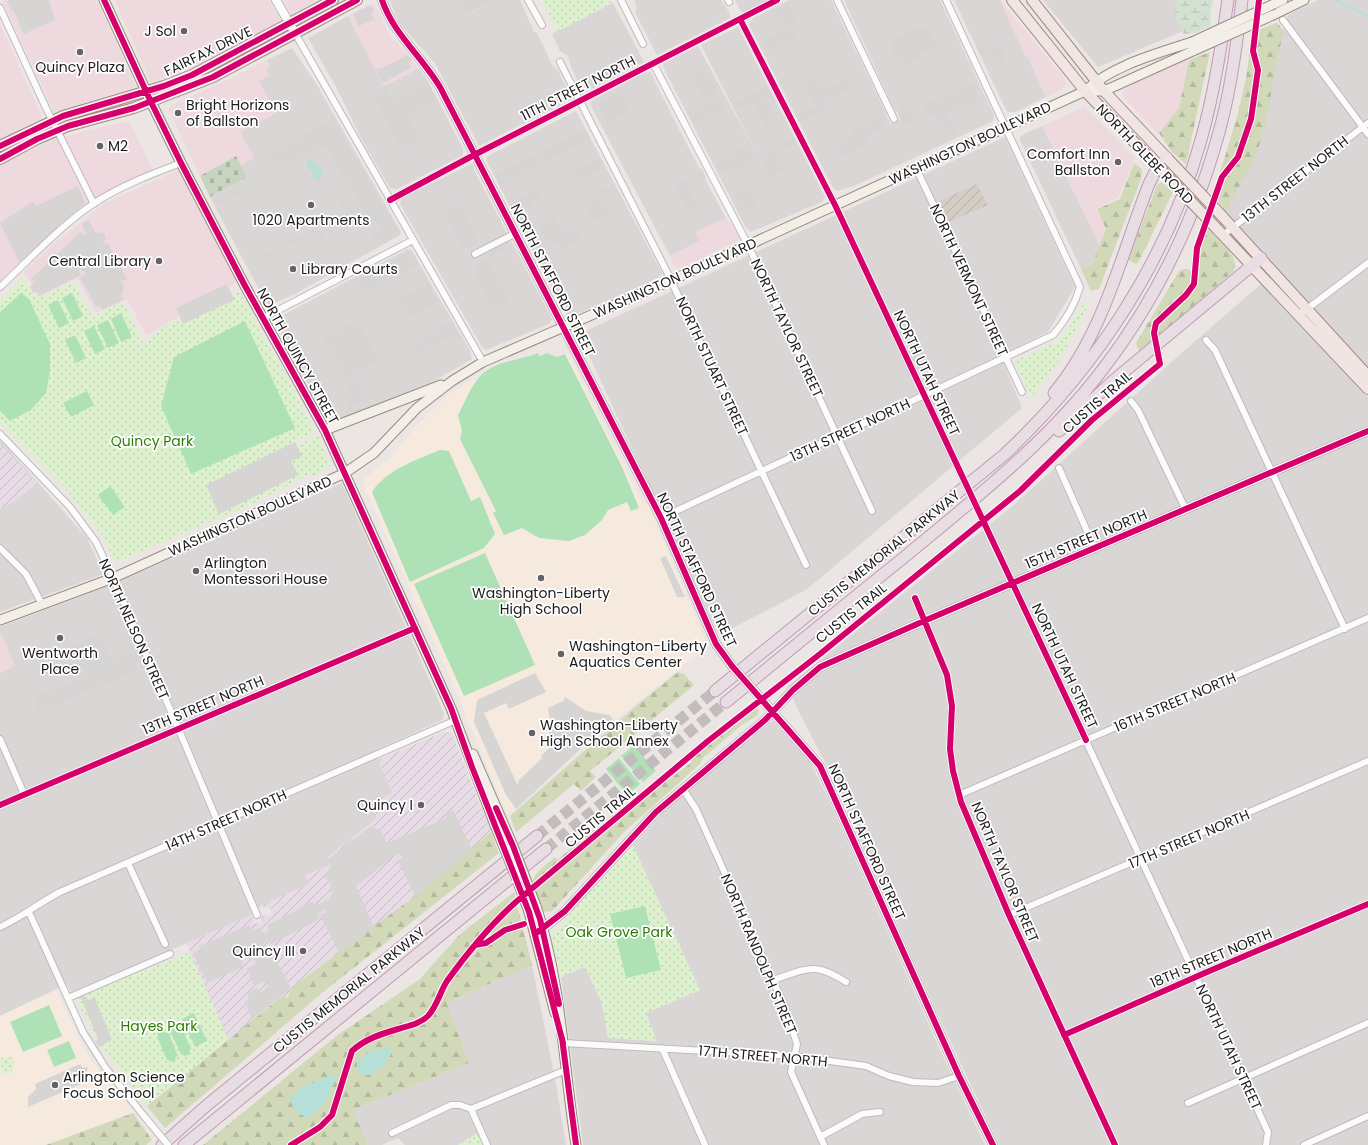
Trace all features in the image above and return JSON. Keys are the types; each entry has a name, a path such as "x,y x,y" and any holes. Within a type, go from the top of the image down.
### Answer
{"highway":[{"name":"CUSTIS MEMORIAL PARKWAY","path":"715,691 986,470 1034,426 1072,383 1108,336 1149,268 1182,197 1200,141 1216,78 1228,0"},
{"name":"CUSTIS MEMORIAL PARKWAY","path":"726,702 1003,475 1055,425 1103,369 1149,300 1185,229 1214,150 1231,79 1242,0"},
{"path":"986,470 1048,401 1074,366 1100,316 1145,194 1168,158"},
{"path":"932,534 980,503 995,491 1114,380 1261,258"},
{"name":"CUSTIS MEMORIAL PARKWAY","path":"162,1145 206,1106 537,836"},
{"name":"CUSTIS MEMORIAL PARKWAY","path":"184,1145 546,848"}],"main road":[{"name":"NORTH QUINCY STREET","path":"104,0 151,102 181,162 263,318 325,430 458,724 472,767 498,822 513,846 539,931 560,1014 576,1145"},
{"name":"FAIRFAX DRIVE","path":"0,146 52,120 77,111 164,86 210,66 333,0"},
{"name":"FAIRFAX DRIVE","path":"0,159 15,150 57,130 151,102 213,77 357,0"},
{"name":"NORTH GLEBE ROAD","path":"1012,0 1085,91 1252,266 1302,313 1367,383"},
{"name":"NORTH GLEBE ROAD","path":"1032,0 1104,91 1261,258 1302,313"},
{"name":"WASHINGTON BOULEVARD","path":"1085,91 1104,91 1283,0"},
{"name":"WASHINGTON BOULEVARD","path":"0,620 113,578 345,472 374,453 417,408 452,380 483,362 564,328 748,246 1085,91 1096,80 1135,62 1194,46 1273,15 1304,0"},
{"path":"325,430 452,380"}],"street":[{"path":"276,0 483,362"},
{"name":"NORTH STAFFORD STREET","path":"382,0 392,24 426,65 440,87 474,155 516,233 661,518 716,644 732,666 820,766 959,1076 992,1145"},
{"path":"528,0 542,25"},
{"path":"621,0 643,44"},
{"name":"11TH STREET NORTH","path":"390,200 474,155 777,0"},
{"path":"837,0 894,119"},
{"path":"946,0 1006,127"},
{"path":"0,8 52,120 94,204"},
{"name":"NORTH UTAH STREET","path":"740,19 835,205 1142,859 1268,1132 1266,1145"},
{"path":"1283,20 1368,134"},
{"name":"NORTH STUART STREET","path":"560,62 672,280 806,565"},
{"name":"NORTH TAYLOR STREET","path":"653,63 748,246 872,511"},
{"name":"13TH STREET NORTH","path":"1220,233 1233,227 1368,122"},
{"name":"13TH STREET NORTH","path":"661,518 924,396 1005,356 1053,335 1062,324 1076,301 1080,287 1006,127"},
{"path":"0,287 59,231 94,204 134,183 181,162"},
{"name":"NORTH VERMONT STREET","path":"916,168 1022,392"},
{"path":"475,254 516,233"},
{"path":"263,318 413,240"},
{"path":"1302,313 1368,263"},
{"path":"1206,340 1215,350 1273,472 1345,630"},
{"path":"1131,401 1138,410 1186,510"},
{"name":"15TH STREET NORTH","path":"539,931 565,911 656,812 773,712 793,690 820,668 924,621 1368,431"},
{"name":"NORTH NELSON STREET","path":"0,434 70,507 96,542 178,728 257,916"},
{"path":"1059,468 1095,549"},
{"path":"0,548 26,574 42,604"},
{"name":"NORTH TAYLOR STREET","path":"915,598 947,675 952,706 952,764 959,795 1009,915 1115,1145"},
{"name":"16TH STREET NORTH","path":"959,795 1345,630 1368,618"},
{"name":"13TH STREET NORTH","path":"0,805 415,628"},
{"name":"14TH STREET NORTH","path":"0,927 29,912 39,903 60,892 218,823 458,724"},
{"path":"0,739 24,794"},
{"name":"17TH STREET NORTH","path":"1009,915 1368,761"},
{"name":"NORTH RANDOLPH STREET","path":"683,789 696,809 784,1005 797,1044 791,1072 824,1145"},
{"path":"128,863 165,944"},
{"name":"18TH STREET NORTH","path":"1064,1035 1196,977 1367,907"},
{"path":"29,912 83,1032 114,1079 168,1145"},
{"path":"68,998 170,954"},
{"path":"773,980 811,968 830,972 846,982"},
{"path":"1188,1103 1243,1077 1368,1023"},
{"name":"17TH STREET NORTH","path":"563,1043 794,1056 866,1066 889,1076 913,1082 938,1083 959,1076"},
{"path":"662,1048 705,1145"},
{"path":"471,1109 566,1070"},
{"path":"392,1133 451,1105 460,1104 471,1109 488,1145"},
{"path":"820,1137 862,1114 880,1112"},
{"path":"1304,1145 1368,1116"}],"shaded area":[{"path":"2,0 97,0 136,87 54,112"},
{"path":"49,0 55,20 24,34 13,10 11,10 7,1"},
{"path":"115,0 269,0 281,20 212,57 151,83"},
{"path":"284,0 317,0 292,14"},
{"path":"390,0 460,0 468,14 496,0 520,0 534,32 537,33 552,65 558,70 571,95 570,100 479,146 435,63 399,23"},
{"path":"460,0 496,0 467,14"},
{"path":"634,0 721,0 729,12 730,18 657,55 635,12 637,7"},
{"path":"735,0 768,0 744,12 741,12"},
{"path":"789,0 831,0 890,124 901,119 899,113 895,111 844,0 940,0 994,115 993,121 854,186 837,191 833,188 749,25 752,19"},
{"path":"954,0 1000,0 1046,97 1016,112 1007,112"},
{"path":"1000,0 1064,78 1066,84 1062,89 1046,97 1028,57 1026,58"},
{"path":"1043,0 1178,0 1183,31 1098,67"},
{"path":"1318,0 1368,0 1368,368 1227,212 1288,15"},
{"path":"372,3 375,5 388,32 419,68 384,86 348,16"},
{"path":"613,3 644,62 586,92 582,91 571,67 568,56 560,51 552,34"},
{"path":"788,4 800,30 796,32 799,37 770,51 763,40 789,27 788,24 783,26 780,20 785,18 784,16 779,18 775,11"},
{"path":"369,6 372,7 374,12 371,14 374,19 359,26 353,14"},
{"path":"348,16 384,86 419,68 428,81 463,149 463,155 397,189 390,188 361,138 336,87 308,38"},
{"path":"0,24 42,117 0,140"},
{"path":"923,26 925,30 929,28 939,46 920,54 922,57 904,65 902,61 897,63 889,47 894,44 892,40"},
{"path":"738,27 825,197 822,202 751,232 746,228 663,67 664,63 698,46 758,156 701,45"},
{"path":"996,38 1007,61 997,66 990,51 993,48 988,50 990,55 984,58 977,47"},
{"path":"292,48 317,85 401,232 400,235 395,238 293,295 270,305 266,303 210,197 247,177 241,165 254,158 240,132 276,113 259,81 266,69 270,66 267,60"},
{"path":"408,55 412,60 409,63 411,68 383,83 376,69 380,69"},
{"path":"1188,59 1179,108 1158,134 1126,100 1123,95 1123,91 1130,85"},
{"path":"267,60 270,66 266,69 270,75 259,81 276,113 240,132 254,158 241,165 236,156 200,176 168,108"},
{"path":"702,70 705,74 708,72 711,78 707,80 708,82 713,80 719,93 704,101 693,80 698,77 696,73"},
{"path":"651,72 699,168 703,170 708,185 726,218 696,232 700,241 670,256 590,104 593,100 644,73"},
{"path":"814,77 821,90 846,78 850,90 827,101 824,96 823,97 826,103 831,101 834,107 800,122 797,116 818,106 816,103 814,104 806,88 809,86 807,80"},
{"path":"427,82 437,101 409,116 424,144 405,154 372,94 385,87 391,100"},
{"path":"973,82 980,99 965,106 963,101 961,102 963,106 949,113 947,109 945,110 956,133 949,136 947,132 942,134 934,116 938,113 923,120 920,113 924,111 922,106"},
{"path":"767,87 771,95 761,101 766,100 778,123 767,129 754,103 736,111 735,109 738,106 734,107 733,105"},
{"path":"620,93 629,111 607,122 598,104"},
{"path":"722,95 725,101 722,102 724,108 713,114 711,110 708,111 710,115 693,124 687,112"},
{"path":"906,104 908,108 914,106 917,113 912,115 914,120 903,125 898,114 900,112 898,108"},
{"path":"1085,107 1135,158 1118,198 1096,208 1106,229 1100,246 1042,126"},
{"path":"576,111 662,273 658,278 570,317 566,314 486,160 488,156"},
{"path":"881,116 886,127 865,136 869,144 842,157 837,146 852,138 849,131"},
{"path":"333,120 400,233 379,245 372,234 381,229 375,220 370,223 326,145 283,167 270,154"},
{"path":"129,121 154,172 116,187 83,207 54,230 0,282 0,166 53,139"},
{"path":"1042,126 1100,246 1092,264 1081,269 1020,140 1020,137 1024,134"},
{"path":"585,129 591,139 501,186 496,175 533,156 540,160 547,156 542,151"},
{"path":"1005,137 1075,287 1048,332 1000,355 1022,408 806,590 719,635 579,334"},
{"path":"794,138 796,143 773,155 773,157 778,155 785,169 769,177 759,157"},
{"path":"744,147 747,152 751,150 755,163 739,171 736,166 720,174 716,162 731,154 733,159 737,157 735,152"},
{"path":"600,157 604,164 601,165 602,169 587,177 585,173 578,180 575,177 572,172"},
{"path":"471,164 474,165 474,170 552,319 549,324 486,350 482,347 400,204 401,199 404,197"},
{"name":"Central Library","path":"179,170 237,283 146,335 127,299 96,313 77,278 41,296 23,272 55,243 105,203"},
{"path":"701,171 704,176 687,185 698,207 688,213 674,186"},
{"path":"254,177 259,181 217,206 214,201"},
{"path":"614,184 618,191 599,201 604,200 609,211 606,215 594,220 584,200"},
{"path":"977,184 988,205 949,222 939,201"},
{"path":"78,186 85,203 19,262 0,223 33,201 36,206"},
{"path":"747,188 756,205 742,212 733,195"},
{"path":"537,190 542,198 536,201 535,199 530,201 532,205 518,213 515,209 512,210 510,204"},
{"path":"341,199 365,216 367,220 365,223 338,203"},
{"path":"460,205 471,226 466,228 471,227 480,243 463,250 454,234 458,231 453,232 443,213"},
{"path":"553,215 563,233 559,236 565,233 563,229 574,224 582,240 564,249 561,244 553,243 549,245 537,223"},
{"path":"726,218 735,227 740,237 739,240 682,268 674,267 670,256 699,241 696,232"},
{"path":"89,220 95,232 104,233 106,238 102,244 108,243 127,279 121,281 124,287 121,296 123,300 102,310 100,306 96,307 80,277 86,274 81,269 79,270 81,275 39,296 40,299 37,292 33,293 30,286 35,283 31,279 80,232 84,235 86,234 82,224"},
{"path":"312,229 321,232 331,251 326,253 315,234 292,245 290,241 289,244 279,247 281,251 253,267 249,262"},
{"path":"505,235 511,247 490,258 488,253 482,256 478,248"},
{"path":"408,249 412,251 470,350 472,359 432,382 336,422 331,422 327,419 292,354 276,323 276,319"},
{"path":"408,252 411,257 414,256 418,263 414,267 365,294 357,280 362,278 360,275 367,271 369,274"},
{"path":"487,257 500,281 495,285 501,284 510,301 493,310 484,292 488,288 483,290 474,273 479,270 475,263"},
{"path":"429,283 438,302 409,318 407,317 398,300"},
{"path":"1262,283 1368,397 1368,1145 999,1145 921,978 828,768 797,708 788,686 1015,504 1176,358"},
{"path":"227,284 234,300 183,324 176,308"},
{"path":"358,320 380,360 355,373 360,381 356,383 363,395 367,394 369,399 351,407 347,399 352,396 341,369 324,338"},
{"path":"452,321 461,339 457,341 454,336 419,354 413,342"},
{"name":"Washington-Liberty High School","path":"538,353 540,356 547,353 557,357 567,353 642,502 649,507 708,646 613,721 516,809 507,814 458,696 363,485 363,481 382,463 387,462 418,424 451,392 473,379 476,380 483,373 495,366"},
{"path":"0,440 87,538 104,574 0,612 0,509 15,501 37,483 0,444"},
{"path":"295,442 302,456 291,461 298,475 219,514 206,485"},
{"path":"0,444 37,483 15,501 0,509"},
{"path":"342,483 444,713 442,720 374,751 393,794 370,803 377,818 328,857 331,865 305,875 309,884 262,905 252,915 187,943 71,992 67,984 0,1016 0,673 15,666 0,632 0,627 111,585"},
{"path":"666,556 685,597 677,597 660,558"},
{"path":"0,632 15,666 0,673"},
{"path":"100,633 112,660 131,652 133,657 140,655 143,661 135,665 137,670 38,712 33,698 85,676 72,645"},
{"path":"535,673 546,692 509,709 506,703 484,713 517,784 519,783 518,781 542,758 541,756 551,746 546,742 551,726 548,708 563,701 565,697 586,711 609,715 613,719 516,809 506,795 474,722 477,700"},
{"path":"773,721 810,762 828,798 945,1061 985,1145 583,1145 561,977 585,967 602,1003 608,1038 657,1041 645,1013 700,990 633,846 669,806"},
{"path":"443,732 452,733 492,832 415,896 291,988 288,998 283,998 228,1040 187,943 252,915 254,923 260,923 262,916 271,914 271,908 263,907 262,905 309,884 305,875 331,866 328,858 377,818 370,803 393,793 378,760"},
{"path":"453,810 472,849 415,896 398,860 403,857 398,853 356,886 374,927 339,953 320,915 326,912 325,909 317,914 320,919 271,944 268,939 260,948 263,955 271,952 291,988 252,1019 245,1002 249,999 247,993 257,988 260,993 268,987 267,983 263,982 254,986 247,968 257,963 252,957 243,960 243,967 207,983 193,952 202,950 199,946 249,925 252,931 259,928 265,934 268,931 268,925 312,902 315,906 328,900 332,895 330,882 324,878 331,865 328,859 370,827 381,830 387,843 447,818 445,814"},
{"path":"532,965 556,1084 566,1145 485,1145 479,1132 458,1145 405,1145 398,1138 382,1145 368,1145 353,1110 469,1063 447,1003"},
{"name":"Arlington Science Focus School","path":"56,990 88,1056 133,1113 46,1145 0,1145 0,1016"},
{"path":"84,995 85,998 89,1000 95,998 112,1040 99,1047 95,1041 98,1039 82,1000 78,998"},
{"path":"80,1064 83,1068 88,1067 84,1082 82,1079 79,1079 81,1084 28,1107 28,1097 36,1089 35,1084"}],"green space":[{"path":"541,0 609,0 611,3 558,31"},
{"path":"1175,0 1213,0 1210,14 1211,26 1195,33 1184,34 1176,21"},
{"path":"1277,23 1284,31 1265,126 1255,157 1227,212 1213,195 1237,117 1246,78 1253,32"},
{"path":"1210,52 1186,164 1172,152 1159,133 1179,108 1189,60"},
{"path":"236,156 247,177 210,197 200,176"},
{"path":"1134,163 1142,169 1141,179 1099,289 1091,291 1081,269 1092,264 1106,229 1097,209 1120,199"},
{"path":"1162,182 1173,192 1139,261 1136,264 1128,260 1157,185"},
{"path":"1207,228 1231,253 1235,265 1234,271 1158,336 1157,327 1190,295 1196,286 1200,249"},
{"path":"1188,269 1193,273 1188,288 1178,301 1154,323 1152,340 1139,351 1136,343 1179,271"},
{"name":"Quincy Park","path":"23,278 34,294 40,298 73,282 92,317 123,302 143,343 176,320 183,324 234,300 232,297 239,292 246,301 260,331 296,393 314,432 295,441 297,446 318,436 330,466 313,476 310,474 249,505 121,560 114,559 102,535 67,491 0,423 0,301"},
{"path":"21,293 29,299 50,344 50,371 46,393 31,410 10,421 0,411 0,312"},
{"path":"72,293 83,316 73,321 62,298"},
{"path":"58,300 69,323 59,328 48,305"},
{"path":"1084,303 1088,306 1056,366 1031,398 1016,364 1016,360 1055,343 1063,337"},
{"path":"121,313 132,337 121,342 111,319"},
{"path":"108,320 119,343 108,348 97,325"},
{"path":"245,321 295,428 191,474 161,406 174,357"},
{"path":"94,326 105,349 95,354 84,331"},
{"path":"75,335 86,358 76,363 65,340"},
{"path":"538,353 540,356 547,353 557,357 565,354 622,467 639,508 631,511 627,502 608,510 602,520 585,535 569,541 539,538 522,528 504,535 493,513 496,511 460,439 462,431 458,415 477,380 489,369 497,365"},
{"path":"87,391 94,405 71,417 63,403"},
{"path":"440,450 449,451 471,501 480,497 495,534 484,548 410,582 372,492 378,484 394,471"},
{"path":"110,486 125,507 113,515 98,495"},
{"path":"485,553 535,665 464,696 414,584"},
{"path":"678,672 684,674 694,685 590,771 596,777 581,791 574,784 516,832 510,816 637,705"},
{"path":"752,703 759,710 757,716 743,724 703,758 700,764 624,832 553,910 550,912 543,911 533,886 535,875 540,870 555,857 557,860 666,772 671,778 692,762 686,755"},
{"path":"634,745 656,771 643,782 621,756"},
{"path":"619,758 640,784 627,795 606,769"},
{"path":"491,832 499,853 323,992 165,1128 147,1106 281,997 288,998 291,988 415,896"},
{"name":"Oak Grove Park","path":"633,846 700,990 646,1013 657,1041 608,1038 602,1003 585,967 561,977 553,940 554,932"},
{"path":"514,892 532,965 447,1003 469,1063 353,1110 368,1145 203,1145 335,1037 420,979 459,935"},
{"path":"645,906 661,970 626,978 610,914"},
{"name":"Hayes Park","path":"190,952 228,1040 147,1106 104,1050 77,1001 78,998"},
{"path":"49,1005 62,1036 23,1052 10,1022"},
{"path":"194,1013 207,1041 195,1047 182,1019"},
{"path":"177,1024 178,1027 181,1026 191,1049 189,1051 190,1054 184,1056 183,1053 181,1054 170,1031 172,1030 171,1027"},
{"path":"163,1030 165,1033 168,1032 178,1056 175,1057 176,1060 170,1062 167,1060 157,1037 157,1033"},
{"path":"69,1041 76,1058 54,1067 47,1050"},
{"path":"13,1057 14,1067 11,1073 1,1073 0,1058"},
{"path":"133,1113 152,1140 146,1145 46,1145"},
{"path":"479,1132 485,1145 458,1145"}],"water":[{"path":"312,160 322,171 320,181 313,178 313,172 307,167 307,161"},
{"path":"386,1048 393,1051 385,1063 378,1069 366,1076 357,1070 357,1061 369,1052"},
{"path":"332,1074 337,1078 325,1102 309,1118 299,1114 289,1099 299,1089"}],"waterway":[{"path":"1334,0 1368,16"}],"tunnel":[{"path":"537,836 715,691"},
{"path":"546,849 726,702"}],"cycle path":[{"path":"104,0 181,163 244,284 325,430 451,708 472,767 529,912 563,1043"},
{"path":"0,146 63,116 164,86 192,75 333,0"},
{"path":"0,159 37,139 68,126 134,108 213,77 357,0"},
{"path":"382,0 400,34 440,87 661,518 716,644 732,666 820,766 959,1076 993,1145"},
{"path":"390,200 474,155 777,0"},
{"name":"CUSTIS TRAIL","path":"291,1145 320,1127 332,1115 352,1051 362,1043 374,1037 414,1024 428,1016 434,1008 447,981 463,960 489,929 517,901 708,741 820,654 1020,491 1092,420 1160,364 1154,333 1156,323 1186,295 1194,284 1197,248 1222,177 1238,157 1251,119 1258,70 1253,51 1259,0"},
{"path":"740,19 835,205 1086,740"},
{"path":"535,934 565,911 656,812 765,720 793,690 820,667 1368,431"},
{"path":"915,598 947,675 952,706 950,749 953,771 961,802 1009,915 1115,1145"},
{"path":"0,805 415,628"},
{"path":"496,808 513,846 540,919 559,1004"},
{"path":"1064,1035 1207,972 1368,904"},
{"path":"475,945 486,943 505,930 524,924"},
{"path":"562,1038 576,1145"}],"place":[{"name":"J Sol","path":"184,31"},
{"name":"Quincy Plaza","path":"80,52"},
{"name":"Bright Horizons of Ballston","path":"178,113"},
{"name":"M2","path":"100,146"},
{"name":"Comfort Inn Ballston","path":"1118,162"},
{"name":"1020 Apartments","path":"311,205"},
{"name":"Central Library","path":"159,261"},
{"name":"Library Courts","path":"293,269"},
{"name":"Arlington Montessori House","path":"196,571"},
{"name":"Washington-Liberty High School","path":"541,578"},
{"name":"Wentworth Place","path":"60,638"},
{"name":"Washington-Liberty Aquatics Center","path":"561,654"},
{"name":"Washington-Liberty High School Annex","path":"532,733"},
{"name":"Quincy I","path":"421,805"},
{"name":"Quincy III","path":"303,951"},
{"name":"Arlington Science Focus School","path":"55,1085"}]}
